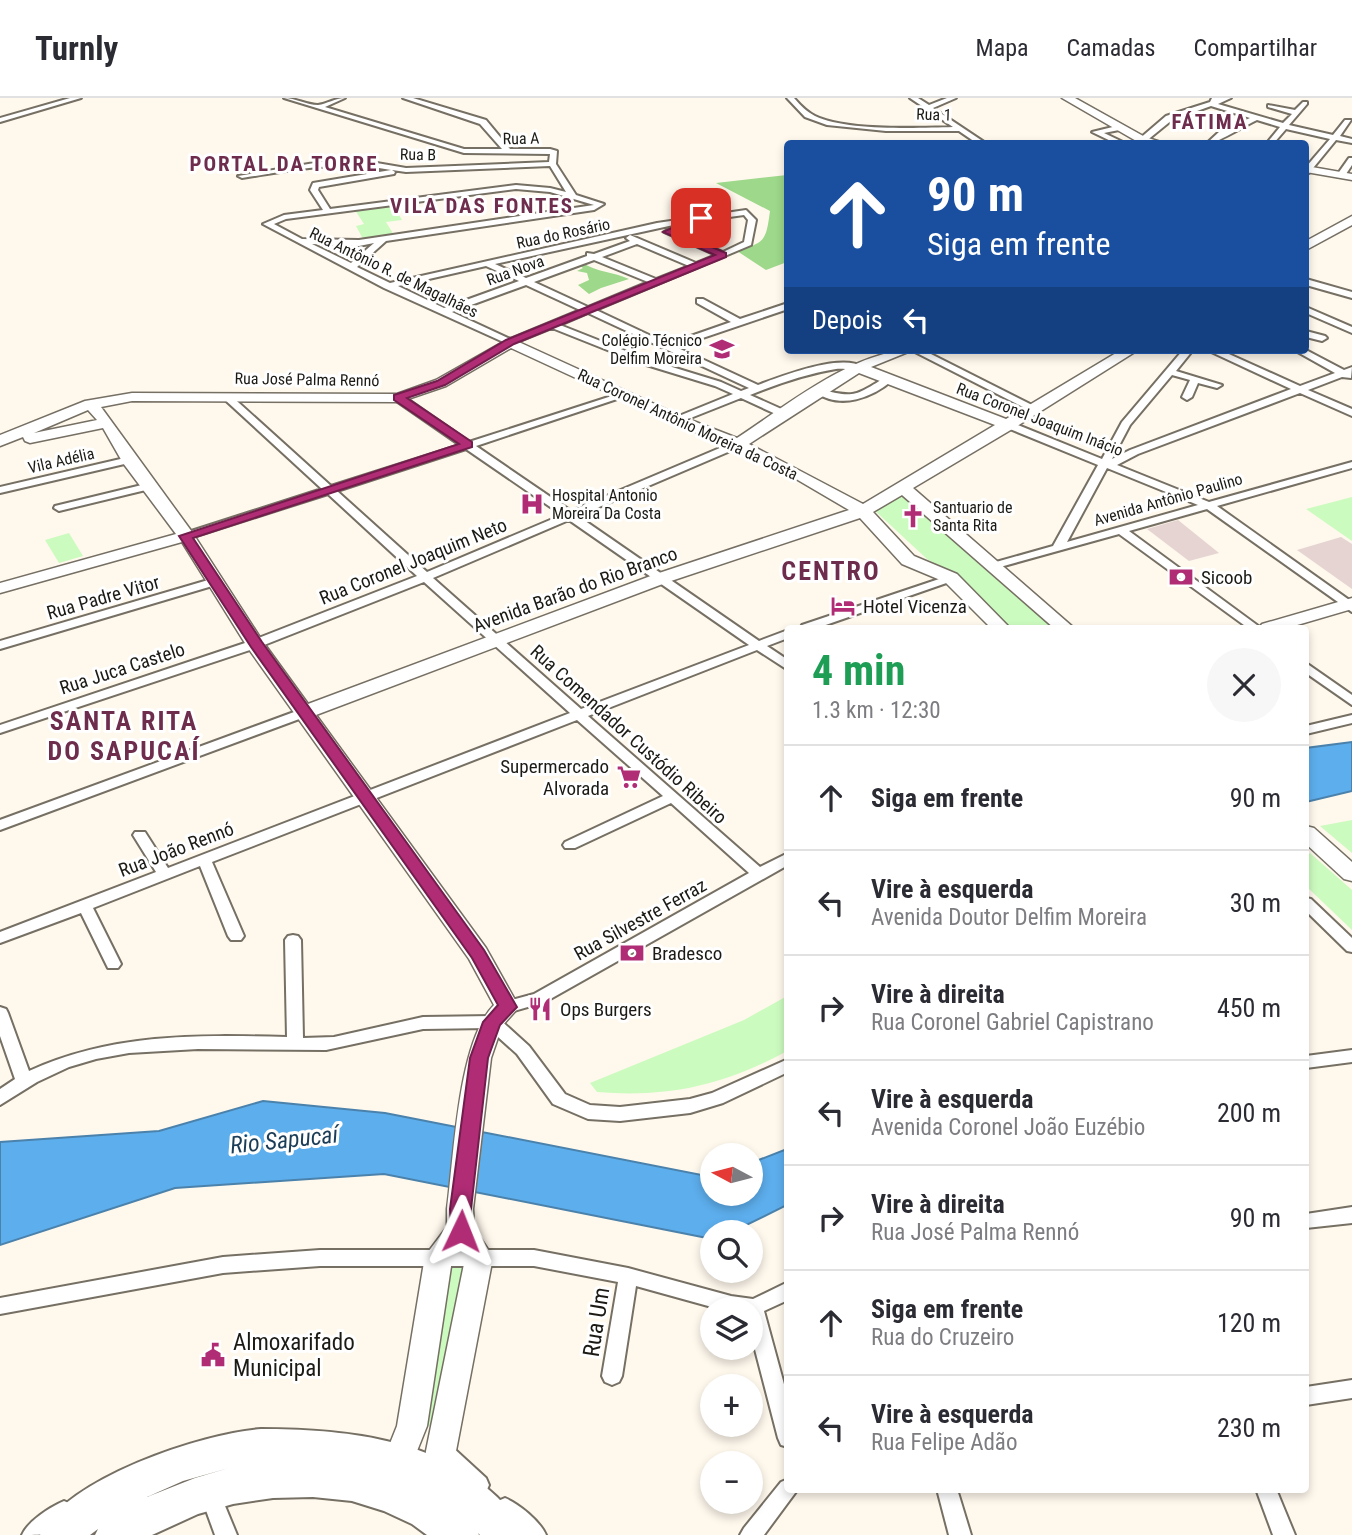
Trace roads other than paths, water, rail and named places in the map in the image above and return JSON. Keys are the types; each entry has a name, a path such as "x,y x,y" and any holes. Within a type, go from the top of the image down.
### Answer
{"highway":[{"path":"115,1535 167,1508 230,1450 278,1448 440,1463 507,1535"},
{"path":"60,1535 115,1494 149,1475 260,1479 316,1477 375,1487 424,1508 459,1535"}],"main road":[{"path":"1073,99 1138,140"},
{"path":"1309,170 1346,176"},
{"path":"1309,244 1352,220"},
{"name":"Rua Coronel Antônio Moreira da Costa","path":"510,342 797,473 863,511 908,560 951,578"},
{"name":"Rua José Palma Rennó","path":"0,442 90,404 143,396 398,398 441,383 510,342"},
{"path":"738,444 858,367 894,354"},
{"name":"Avenida Barão do Rio Branco","path":"304,712 662,578 863,511 1124,354"},
{"name":"Rua Coronel Joaquim Inácio","path":"858,367 1009,425"},
{"path":"90,404 107,423 129,460 186,536 256,644 478,954 500,1014 479,1058 461,1220 439,1256 412,1426 398,1461"},
{"path":"0,442 107,423"},
{"path":"904,488 1062,625"},
{"path":"0,588 186,536"},
{"path":"951,578 998,625"},
{"path":"1280,625 1351,608"},
{"path":"1309,629 1351,608"},
{"path":"1309,838 1352,874"},
{"path":"440,1463 478,1257 461,1220"}],"street":[{"path":"0,120 78,98"},
{"name":"Rua A","path":"287,98 441,145 484,152 550,151 554,153 552,164 568,195"},
{"path":"318,107 342,98"},
{"path":"406,98 483,122 509,152"},
{"name":"Rua 1","path":"790,98 810,116 824,122 961,129"},
{"path":"913,98 979,140"},
{"path":"1143,140 1163,121 1228,98"},
{"path":"930,107 952,99"},
{"path":"1214,101 1285,126 1352,141"},
{"path":"1273,140 1305,103"},
{"path":"1270,106 1297,113"},
{"path":"1214,140 1256,117"},
{"path":"1309,167 1348,122"},
{"path":"1115,140 1096,132 1121,127"},
{"path":"1346,176 1352,160"},
{"name":"Rua B","path":"242,176 332,162 365,163 406,170 552,164"},
{"path":"298,240 336,243 383,239 594,208 600,204 540,188 516,187 328,211 314,190 316,185 327,181 406,170"},
{"path":"553,214 564,206 568,195"},
{"name":"Rua Antônio R. de Magalhães","path":"328,211 284,217 267,224 387,286 510,342"},
{"name":"Rua do Rosário","path":"387,286 622,234 746,212 752,220 751,238 748,243 723,255"},
{"path":"701,218 668,232 723,255"},
{"path":"622,234 696,266"},
{"path":"351,268 383,239"},
{"name":"Rua Nova","path":"443,312 636,241"},
{"path":"570,246 655,282"},
{"path":"510,342 723,255"},
{"path":"488,264 759,389"},
{"path":"1309,283 1352,295"},
{"path":"1340,292 1352,285"},
{"path":"700,301 738,322"},
{"path":"667,347 784,307"},
{"path":"1309,311 1352,330"},
{"path":"552,325 643,361 718,384 784,414"},
{"path":"1309,335 1322,338"},
{"path":"924,354 1033,408"},
{"path":"1058,547 1107,463 1126,424 1185,354"},
{"path":"1221,354 1352,413"},
{"path":"1307,354 1349,374"},
{"path":"678,420 759,389 831,366 858,367"},
{"path":"1170,372 1217,385"},
{"path":"1107,463 1349,374"},
{"path":"820,392 841,400 854,400 889,379"},
{"path":"1187,397 1195,380"},
{"path":"186,536 624,395"},
{"name":"Rua Comendador Custódio Ribeiro","path":"226,396 670,798 759,874"},
{"path":"398,398 784,663"},
{"name":"Rua Coronel Joaquim Inácio","path":"1009,425 1208,505 1351,608"},
{"name":"Rua Coronel Joaquim Neto","path":"256,644 738,444"},
{"name":"Vila Adélia","path":"0,490 129,460"},
{"name":"Avenida Antônio Paulino","path":"993,566 1352,465"},
{"path":"59,508 150,486"},
{"path":"1119,529 1251,625"},
{"path":"815,625 951,578"},
{"name":"Rua Padre Vitor","path":"0,645 215,582"},
{"name":"Rua João Rennó","path":"0,939 784,635"},
{"name":"Rua Juca Castelo","path":"0,729 256,644"},
{"path":"1309,669 1352,701"},
{"path":"0,825 304,712"},
{"path":"1309,729 1352,719"},
{"path":"570,845 670,798"},
{"path":"140,835 165,874"},
{"path":"204,859 236,936"},
{"name":"Rua Silvestre Ferraz","path":"0,1098 24,1080 58,1063 116,1048 164,1044 333,1043 422,1023 500,1014 539,998 784,860"},
{"path":"85,906 113,964"},
{"path":"1309,906 1352,947"},
{"path":"293,940 295,1043"},
{"path":"0,1013 24,1080"},
{"path":"500,1014 559,1099 588,1112 620,1114 690,1106 717,1098 784,1067"},
{"path":"1309,1062 1352,1056"},
{"path":"1309,1221 1352,1215"},
{"path":"0,1306 223,1265 320,1258 439,1256 534,1258 628,1276 705,1297"},
{"name":"Rua Um","path":"612,1376 628,1276"},
{"path":"763,1303 784,1292"},
{"path":"763,1344 784,1423"},
{"path":"1309,1396 1352,1389"},
{"path":"440,1463 535,1535"},
{"path":"33,1535 97,1488 137,1470 200,1476 226,1535"},
{"path":"751,1535 785,1493"},
{"path":"948,1493 960,1535"},
{"path":"1268,1493 1284,1535"}],"water":[{"path":"1352,742 1352,791 1309,801 1309,748"},
{"name":"Rio Sapucaí","path":"263,1101 385,1113 700,1175 700,1206 763,1206 763,1158 784,1150 784,1206 756,1220 700,1220 700,1237 384,1174 175,1188 0,1245 0,1142 159,1131"}],"place":[{"name":"Colégio Técnico Delfim Moreira","path":"722,349"},
{"name":"Hospital Antonio Moreira Da Costa","path":"532,504"},
{"name":"Santuario de Santa Rita","path":"913,516"},
{"name":"Sicoob","path":"1181,577"},
{"name":"Hotel Vicenza","path":"843,606"},
{"name":"Supermercado Alvorada","path":"629,777"},
{"name":"Bradesco","path":"632,953"},
{"name":"Ops Burgers","path":"540,1009"},
{"name":"Almoxarifado Municipal","path":"213,1355"}],"district":[{"name":"FÁTIMA","path":"1210,122"},
{"name":"PORTAL DA TORRE","path":"284,164"},
{"name":"VILA DAS FONTES","path":"482,206"},
{"name":"CENTRO","path":"831,571"},
{"name":"SANTA RITA DO SAPUCAÍ","path":"124,736"}]}
